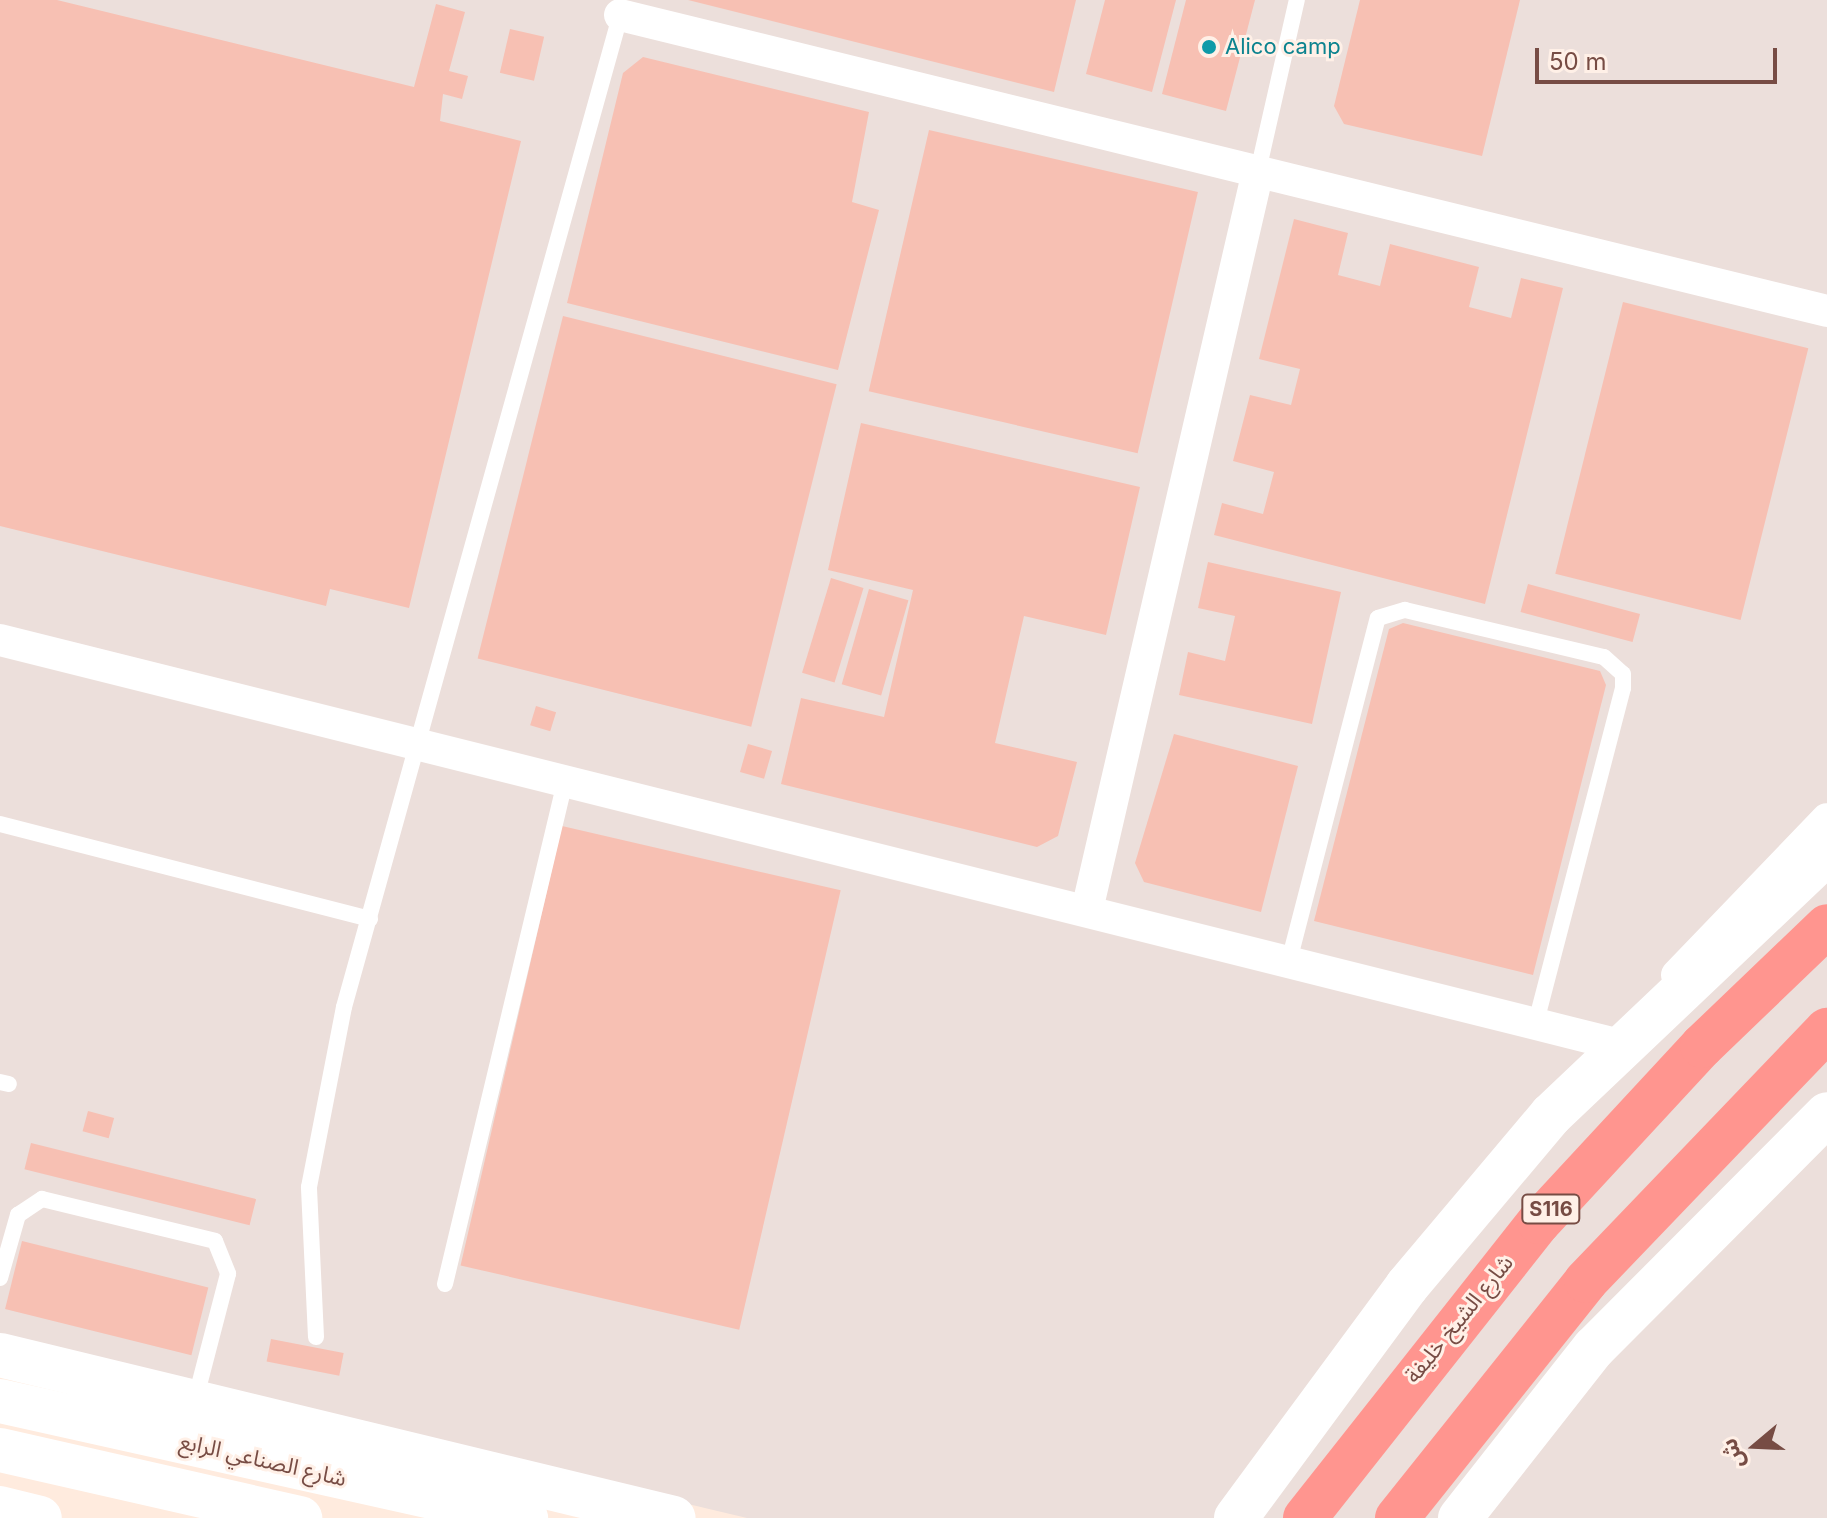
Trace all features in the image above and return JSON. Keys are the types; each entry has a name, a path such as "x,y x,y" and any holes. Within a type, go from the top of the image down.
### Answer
{"highway":[{"name":"شارع الشيخ خليفة","path":"1305,1518 1549,1211 1827,926"},
{"path":"1397,1518 1586,1281 1827,1030"}],"main road":[{"path":"1236,1518 1407,1286 1620,1045 1827,853"},
{"path":"1460,1518 1594,1348 1827,1114"},
{"path":"0,1355 674,1518"},
{"name":"شارع الصناعي الرابع","path":"0,1401 526,1518"},
{"path":"0,1450 300,1518"},
{"path":"1204,1518 1277,1459"},
{"path":"0,1508 40,1518"}],"street":[{"path":"622,8 1258,171 1827,311"},
{"path":"1087,910 1258,171"},
{"path":"0,640 1620,1045"},
{"path":"1658,1012 1696,948 1827,819"}],"lane":[{"path":"1258,171 1297,0"},
{"path":"316,1337 309,1187 327,1081 622,8"},
{"path":"1289,961 1378,618 1405,610 1604,657 1623,674 1623,688 1536,1023"},
{"path":"445,1284 565,782"},
{"path":"0,824 370,919"},
{"path":"0,1278 18,1215 42,1199 215,1241 228,1274 195,1402"}],"shaded area":[{"path":"0,0 1827,0 1827,1518 747,1518 0,1341"}],"building":[{"path":"0,0 57,0 414,87 436,4 465,12 449,71 468,76 462,99 443,94 440,121 521,141 409,608 330,589 326,606 0,526"},
{"path":"688,0 1076,0 1054,92"},
{"name":"Alico camp","path":"1105,0 1176,0 1152,92 1086,74"},
{"name":"Alico camp","path":"1186,0 1255,0 1226,111 1162,94"},
{"path":"1360,0 1520,0 1482,156 1344,124 1334,106"},
{"path":"510,29 544,37 534,81 500,73"},
{"path":"643,57 869,112 852,202 879,210 838,370 567,303 623,73"},
{"path":"929,130 1198,192 1138,453 869,391"},
{"path":"1294,219 1348,233 1338,275 1380,286 1390,244 1479,267 1469,307 1511,318 1521,278 1563,288 1485,604 1214,535 1222,503 1263,514 1274,472 1233,461 1250,395 1291,405 1300,369 1259,359"},
{"path":"1623,302 1808,348 1741,620 1555,574"},
{"path":"563,316 837,384 751,727 478,659"},
{"path":"861,423 1140,487 1106,635 1024,616 995,743 1077,762 1058,836 1037,847 781,784 801,698 884,717 913,590 828,570"},
{"path":"1208,562 1341,592 1312,724 1179,695 1188,652 1225,661 1235,616 1198,608"},
{"path":"831,578 864,588 835,683 802,673"},
{"path":"1528,584 1640,614 1633,642 1520,612"},
{"path":"869,589 908,600 881,695 842,684"},
{"path":"1403,623 1600,671 1606,685 1533,975 1314,921 1389,629"},
{"path":"536,706 556,712 550,731 530,725"},
{"path":"1174,734 1298,766 1261,912 1144,882 1135,863"},
{"path":"748,744 772,751 764,779 740,772"},
{"path":"562,826 841,890 739,1330 461,1265"},
{"path":"88,1111 114,1118 109,1138 83,1131"},
{"path":"31,1143 256,1199 250,1225 24,1169"},
{"path":"22,1241 208,1287 191,1355 5,1309"},
{"path":"271,1339 344,1353 339,1376 267,1362"}],"place":[{"name":"Alico camp","path":"1209,47"}]}
